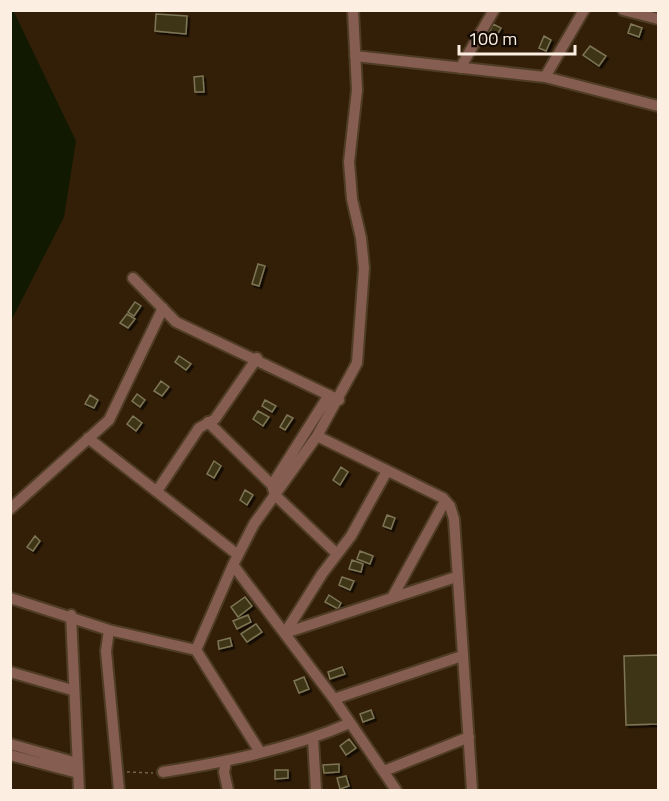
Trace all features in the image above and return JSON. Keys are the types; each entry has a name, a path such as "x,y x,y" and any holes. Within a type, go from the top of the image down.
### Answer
{"street":[{"path":"196,650 232,565 254,524 357,363 364,268 362,238 352,199 349,162 357,90 353,10"},
{"path":"460,68 494,10"},
{"path":"546,77 584,10"},
{"path":"623,10 658,19"},
{"path":"356,56 546,77 658,106"},
{"path":"133,278 176,322 257,358 334,397"},
{"path":"10,509 109,420 163,308"},
{"path":"157,491 199,428 215,419 257,358"},
{"path":"274,490 317,436 334,397"},
{"path":"208,422 336,553"},
{"path":"317,436 445,501 454,519 456,578 472,790"},
{"path":"88,438 238,555"},
{"path":"285,633 336,553 351,536 387,471"},
{"path":"393,596 445,501"},
{"path":"232,565 334,699 396,790"},
{"path":"285,633 393,596 456,578"},
{"path":"10,598 70,615 109,630 196,650 260,752"},
{"path":"70,615 72,690 79,790"},
{"path":"109,630 106,651 119,790"},
{"path":"334,699 462,656"},
{"path":"10,672 72,690"},
{"path":"163,772 226,762 314,739 350,723"},
{"path":"384,771 469,737"},
{"path":"314,739 316,790"},
{"path":"10,744 77,768"},
{"path":"10,755 77,768"},
{"path":"226,762 224,772 228,790"}],"path":[{"path":"117,771 163,772"}],"shaded area":[{"path":"13,10 76,141 64,217 11,321 10,11"}],"building":[{"path":"156,14 187,16 186,34 155,31"},
{"path":"493,24 501,28 495,39 488,35"},
{"path":"631,24 642,28 639,37 628,33"},
{"path":"544,36 551,40 546,51 539,48"},
{"path":"590,46 606,56 599,66 583,55"},
{"path":"203,76 204,92 195,92 194,77"},
{"path":"258,264 265,266 259,286 252,284"},
{"path":"135,302 141,306 134,316 128,312"},
{"path":"127,314 135,319 128,328 120,323"},
{"path":"179,356 191,364 186,370 175,362"},
{"path":"161,381 169,387 162,396 154,391"},
{"path":"137,394 145,400 140,407 132,401"},
{"path":"90,395 98,400 94,408 85,404"},
{"path":"265,400 276,406 272,412 262,406"},
{"path":"258,411 269,417 263,426 253,419"},
{"path":"287,415 293,418 285,430 280,427"},
{"path":"133,416 142,423 136,431 127,424"},
{"path":"214,461 221,466 214,478 207,474"},
{"path":"341,467 348,472 340,485 333,480"},
{"path":"245,490 253,495 247,505 240,500"},
{"path":"387,515 395,518 391,529 383,526"},
{"path":"35,536 40,541 33,551 27,547"},
{"path":"360,551 373,556 370,564 357,559"},
{"path":"352,560 363,564 361,572 349,569"},
{"path":"342,577 354,581 350,590 339,585"},
{"path":"329,595 341,603 338,609 325,602"},
{"path":"245,597 252,606 238,617 231,607"},
{"path":"248,615 251,622 237,629 233,621"},
{"path":"256,624 262,632 247,642 241,634"},
{"path":"230,638 232,646 219,649 218,641"},
{"path":"658,655 658,724 626,725 624,656"},
{"path":"342,667 345,674 330,679 328,672"},
{"path":"304,677 309,689 299,693 294,681"},
{"path":"371,710 374,718 363,722 360,714"},
{"path":"349,739 356,748 346,755 340,746"},
{"path":"339,764 339,772 324,773 323,765"},
{"path":"275,770 288,770 288,778 275,779"},
{"path":"346,776 349,786 340,789 337,778"}]}
